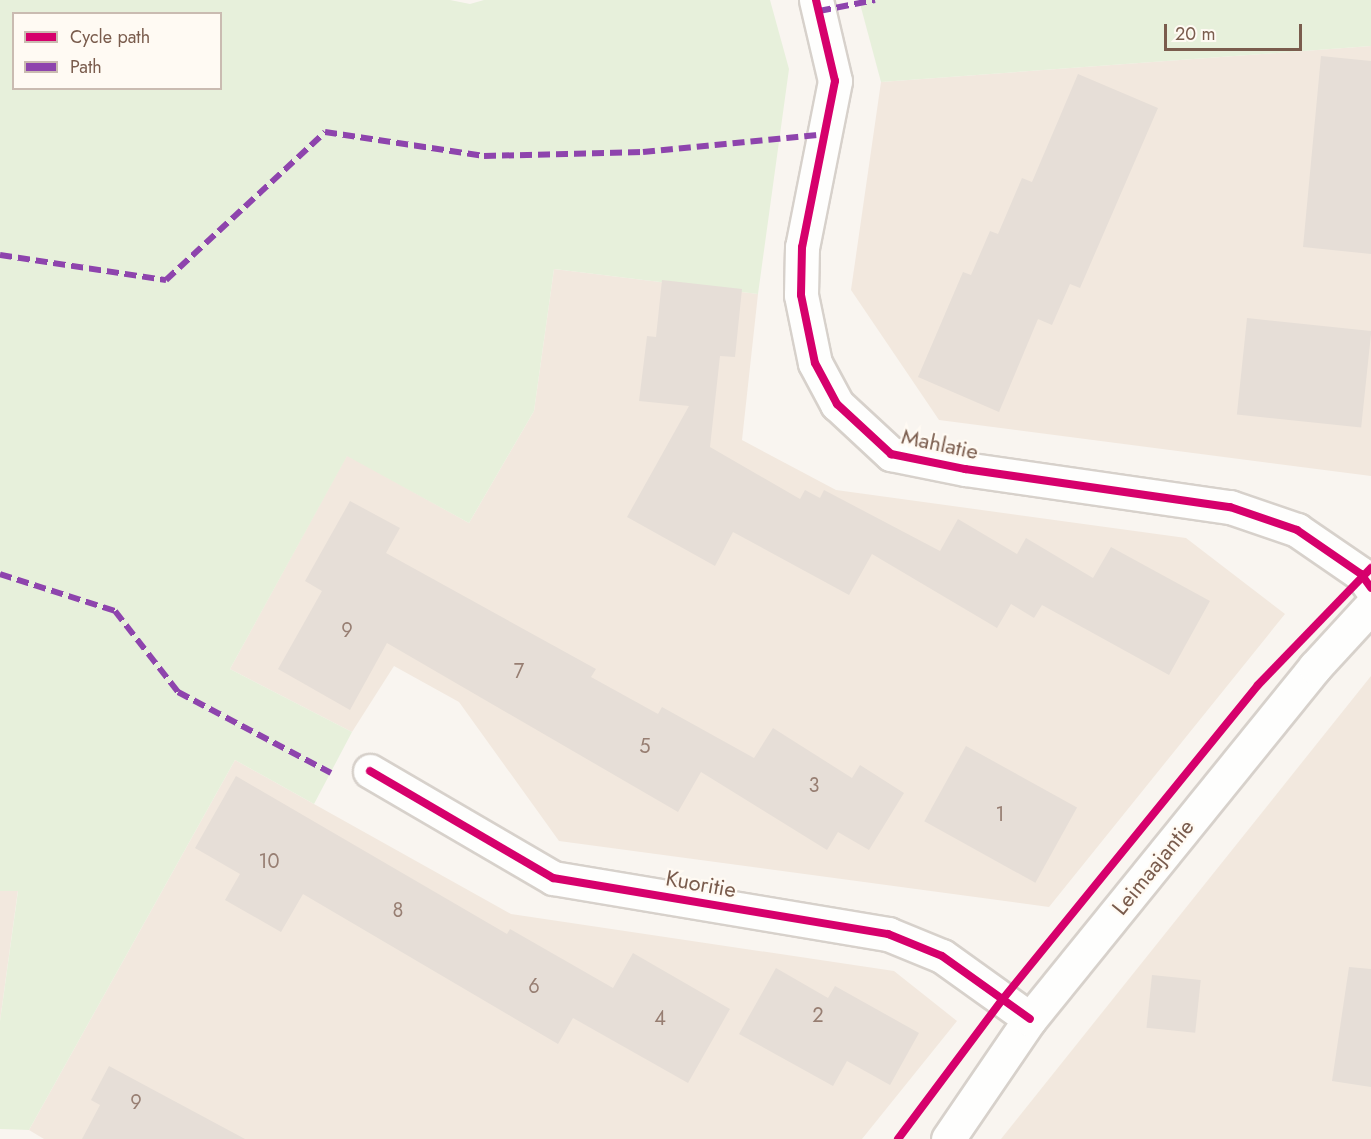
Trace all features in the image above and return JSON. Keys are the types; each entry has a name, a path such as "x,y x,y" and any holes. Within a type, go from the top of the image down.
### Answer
{"street":[{"name":"Mahlatie","path":"816,0 835,81 802,248 801,295 815,363 837,404 891,454 965,470 1230,507 1297,530 1361,574 1371,588"},
{"name":"Leimaajantie","path":"948,1139 1030,1019 1321,660 1371,606"},
{"name":"Kuoritie","path":"370,771 553,878 888,934 942,956 1030,1019"}],"shaded area":[{"path":"1371,46 1371,476 939,420 851,290 881,82"},
{"path":"554,269 758,294 742,440 836,490 1186,538 1285,614 1049,907 559,841 459,702 394,666 352,732 230,669 347,455 469,523 534,411"},
{"path":"1371,676 1371,1139 1001,1139"},
{"path":"235,760 511,914 894,971 957,1021 862,1139 44,1139 29,1130"},
{"path":"18,890 0,1021 0,891"}],"green space":[{"path":"0,0 450,0 470,4 484,0 770,0 789,69 758,294 554,269 534,411 469,523 347,456 230,669 352,732 314,804 235,760 29,1130 0,1129 0,1021 18,891 0,891"},
{"path":"859,0 1371,0 1371,46 881,82"}],"building":[{"path":"1321,56 1371,61 1371,254 1303,247"},
{"path":"1078,74 1158,108 1080,288 1070,284 1052,325 1038,319 999,412 918,377 963,272 971,275 990,231 998,234 1022,178 1032,182"},
{"path":"662,280 742,289 735,357 720,356 710,447 800,499 805,490 820,498 824,490 940,551 958,519 1017,554 1026,538 1093,578 1111,547 1210,601 1169,675 1042,605 1034,618 1011,604 997,628 872,554 849,595 733,532 715,566 627,517 689,406 639,401 647,336 656,337"},
{"path":"1247,318 1371,331 1361,428 1237,414"},
{"path":"350,501 400,528 386,553 596,669 591,677 658,714 662,707 754,758 773,728 852,778 860,765 904,793 869,850 838,832 827,850 701,772 678,812 387,643 350,710 278,669 322,591 305,581"},
{"path":"966,746 1077,808 1035,883 924,821"},
{"path":"236,776 507,934 510,929 613,988 633,953 730,1009 688,1083 573,1018 558,1044 303,894 281,932 225,900 240,874 195,848"},
{"path":"1349,967 1371,969 1371,1087 1332,1081"},
{"path":"776,968 828,998 835,986 919,1033 890,1085 847,1061 833,1086 739,1034"},
{"path":"1152,975 1201,980 1195,1033 1146,1028"},
{"path":"109,1066 245,1139 82,1139 100,1105 91,1100"}],"marked path":[{"path":"819,11 875,0"},
{"path":"0,255 166,280 325,132 484,156 643,152 825,134"},
{"path":"0,574 115,611 178,692 331,773"}],"cycle path":[{"path":"816,0 835,81 802,247 801,295 815,363 837,404 891,454 965,469 1230,507 1297,530 1361,574 1371,588"},
{"path":"898,1139 1002,1000 1258,685 1371,568"},
{"path":"370,771 553,878 888,934 942,956 1030,1019"}]}
